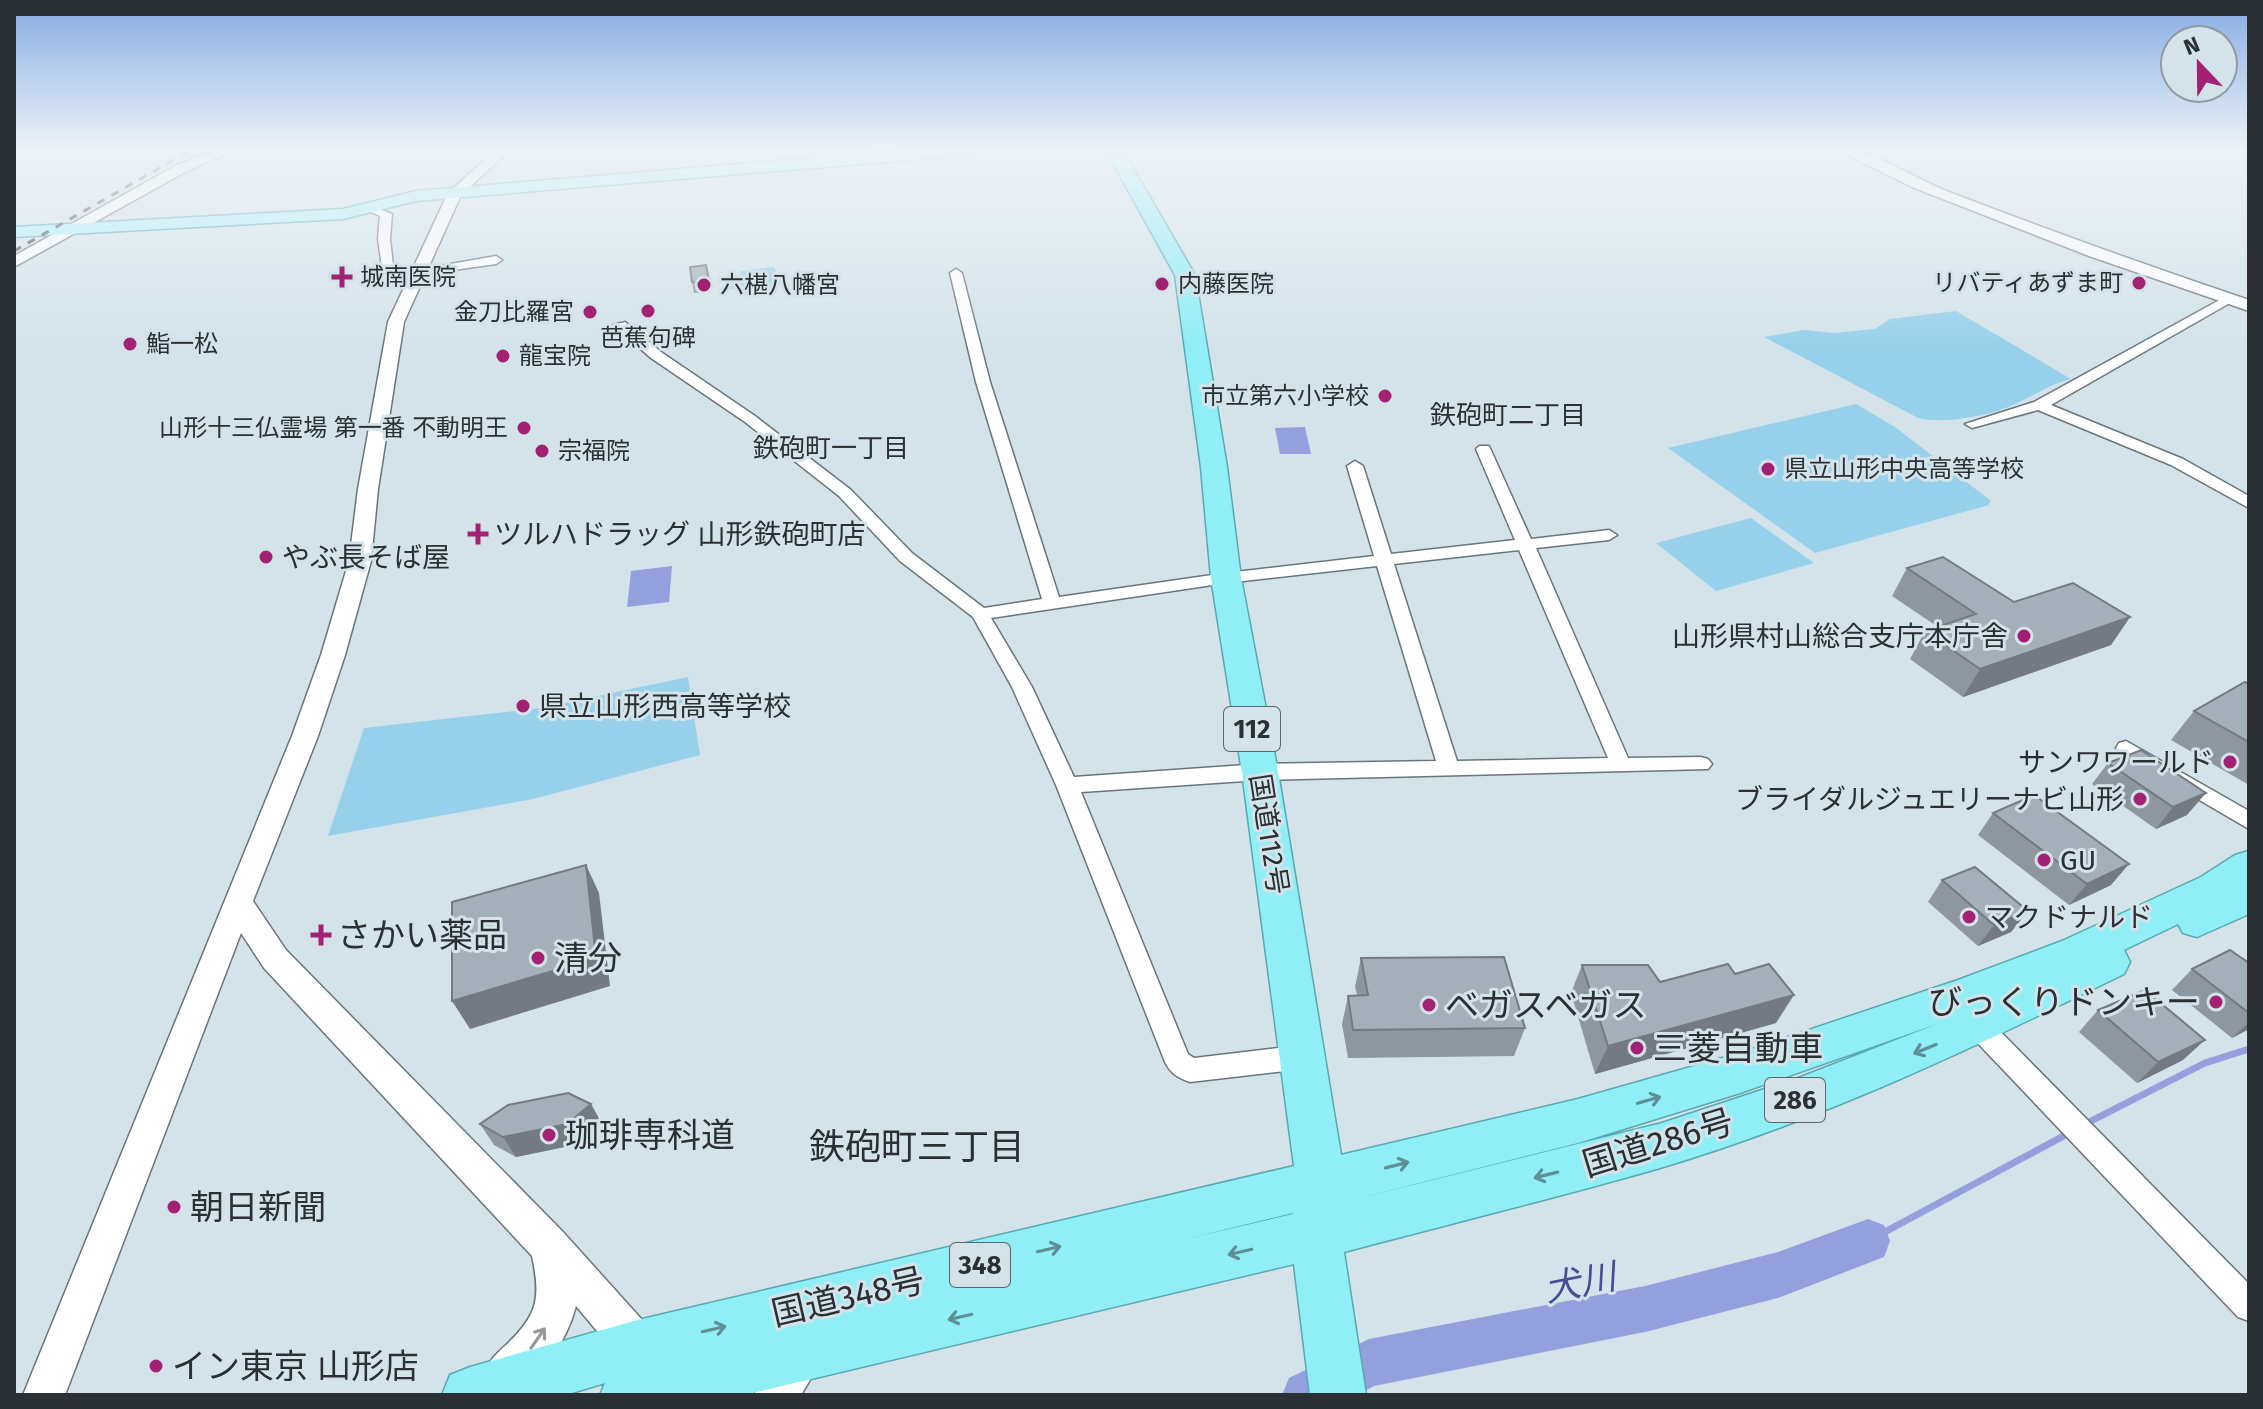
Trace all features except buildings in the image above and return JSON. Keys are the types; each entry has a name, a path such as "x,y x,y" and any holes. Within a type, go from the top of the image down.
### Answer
{"highway":[{"name":"国道112号","path":"1151,215 1185,275 1214,467 1226,578 1260,772 1321,1184 1316,1234 1337,1394"},
{"name":"国道286号","path":"1316,1234 1662,1145 1803,1097 1973,1011 2077,953 2215,888 2249,866"},
{"name":"国道286号","path":"1321,1184 1578,1121 1740,1073 1973,1011 2249,896"},
{"name":"国道348号","path":"647,1381 1321,1184"},
{"name":"国道348号","path":"476,1393 647,1381 807,1353 1316,1234"}],"main road":[{"path":"14,232 329,215"}],"street":[{"path":"14,262 96,215"},
{"path":"386,215 384,239 388,278 496,260"},
{"path":"44,1395 305,736 333,655 360,561 368,489 396,322 445,215"},
{"path":"1996,215 2094,253 2249,306"},
{"path":"956,273 983,382 1052,603"},
{"path":"1972,424 2039,405 2229,300"},
{"path":"620,325 656,355 750,419 845,493 906,557 980,614 1022,687 1067,785 1178,1062 1190,1070 1303,1057"},
{"path":"2039,405 2177,462 2249,503"},
{"path":"1484,449 1621,765"},
{"path":"1355,466 1448,767"},
{"path":"980,614 1226,578 1609,535"},
{"path":"2126,748 2249,821"},
{"path":"1067,785 1260,772 1701,764"},
{"path":"237,902 275,959 549,1246 647,1381"},
{"path":"1973,1011 2065,1114 2249,1306"},
{"path":"476,1393 525,1357 554,1313 558,1295 549,1246"},
{"path":"775,1395 807,1353"}],"shaded area":[{"path":"774,267 782,285 730,289 741,271"},
{"path":"1956,311 2071,379 1997,411 1962,419 1927,420 1764,337 1804,330 1834,333 1875,329 1890,319"},
{"path":"1856,404 1895,427 1990,500 1989,505 1815,553 1668,448"},
{"path":"1305,427 1311,454 1280,454 1275,428"},
{"path":"1751,518 1814,563 1716,591 1656,543"},
{"path":"672,566 669,602 627,607 631,571"},
{"path":"688,677 700,755 533,799 328,836 364,728 541,708"}],"waterway":[{"path":"2087,1123 2205,1063 2249,1049"},
{"path":"1868,1241 2071,1132"},
{"name":"犬川","path":"1306,1395 1369,1363 1645,1309 1778,1275 1868,1241"}],"railway":[{"path":"14,251 78,215"}],"place":[{"name":"城南医院","path":"342,277"},
{"name":"リバティあずま町","path":"2139,283"},
{"name":"内藤医院","path":"1162,284"},
{"name":"六椹八幡宮","path":"704,285"},
{"name":"芭蕉句碑","path":"648,311"},
{"name":"金刀比羅宮","path":"590,312"},
{"name":"鮨一松","path":"130,344"},
{"name":"龍宝院","path":"503,356"},
{"name":"市立第六小学校","path":"1385,396"},
{"name":"山形十三仏霊場 第一番 不動明王","path":"524,428"},
{"name":"宗福院","path":"542,451"},
{"name":"県立山形中央高等学校","path":"1768,469"},
{"name":"ツルハドラッグ 山形鉄砲町店","path":"478,534"},
{"name":"やぶ長そば屋","path":"266,557"},
{"name":"山形県村山総合支庁本庁舎","path":"2024,636"},
{"name":"県立山形西高等学校","path":"523,706"},
{"name":"サンワワールド","path":"2230,762"},
{"name":"ブライダルジュエリーナビ山形","path":"2140,799"},
{"name":"GU","path":"2044,860"},
{"name":"マクドナルド","path":"1969,917"},
{"name":"さかい薬品","path":"321,935"},
{"name":"清分","path":"538,958"},
{"name":"びっくりドンキー","path":"2216,1002"},
{"name":"ベガスベガス","path":"1429,1005"},
{"name":"三菱自動車","path":"1637,1048"},
{"name":"珈琲専科道","path":"549,1135"},
{"name":"朝日新聞","path":"174,1207"},
{"name":"イン東京 山形店","path":"156,1366"}],"district":[{"name":"鉄砲町二丁目","path":"1508,415"},
{"name":"鉄砲町一丁目","path":"831,448"},
{"name":"鉄砲町三丁目","path":"917,1147"}]}
